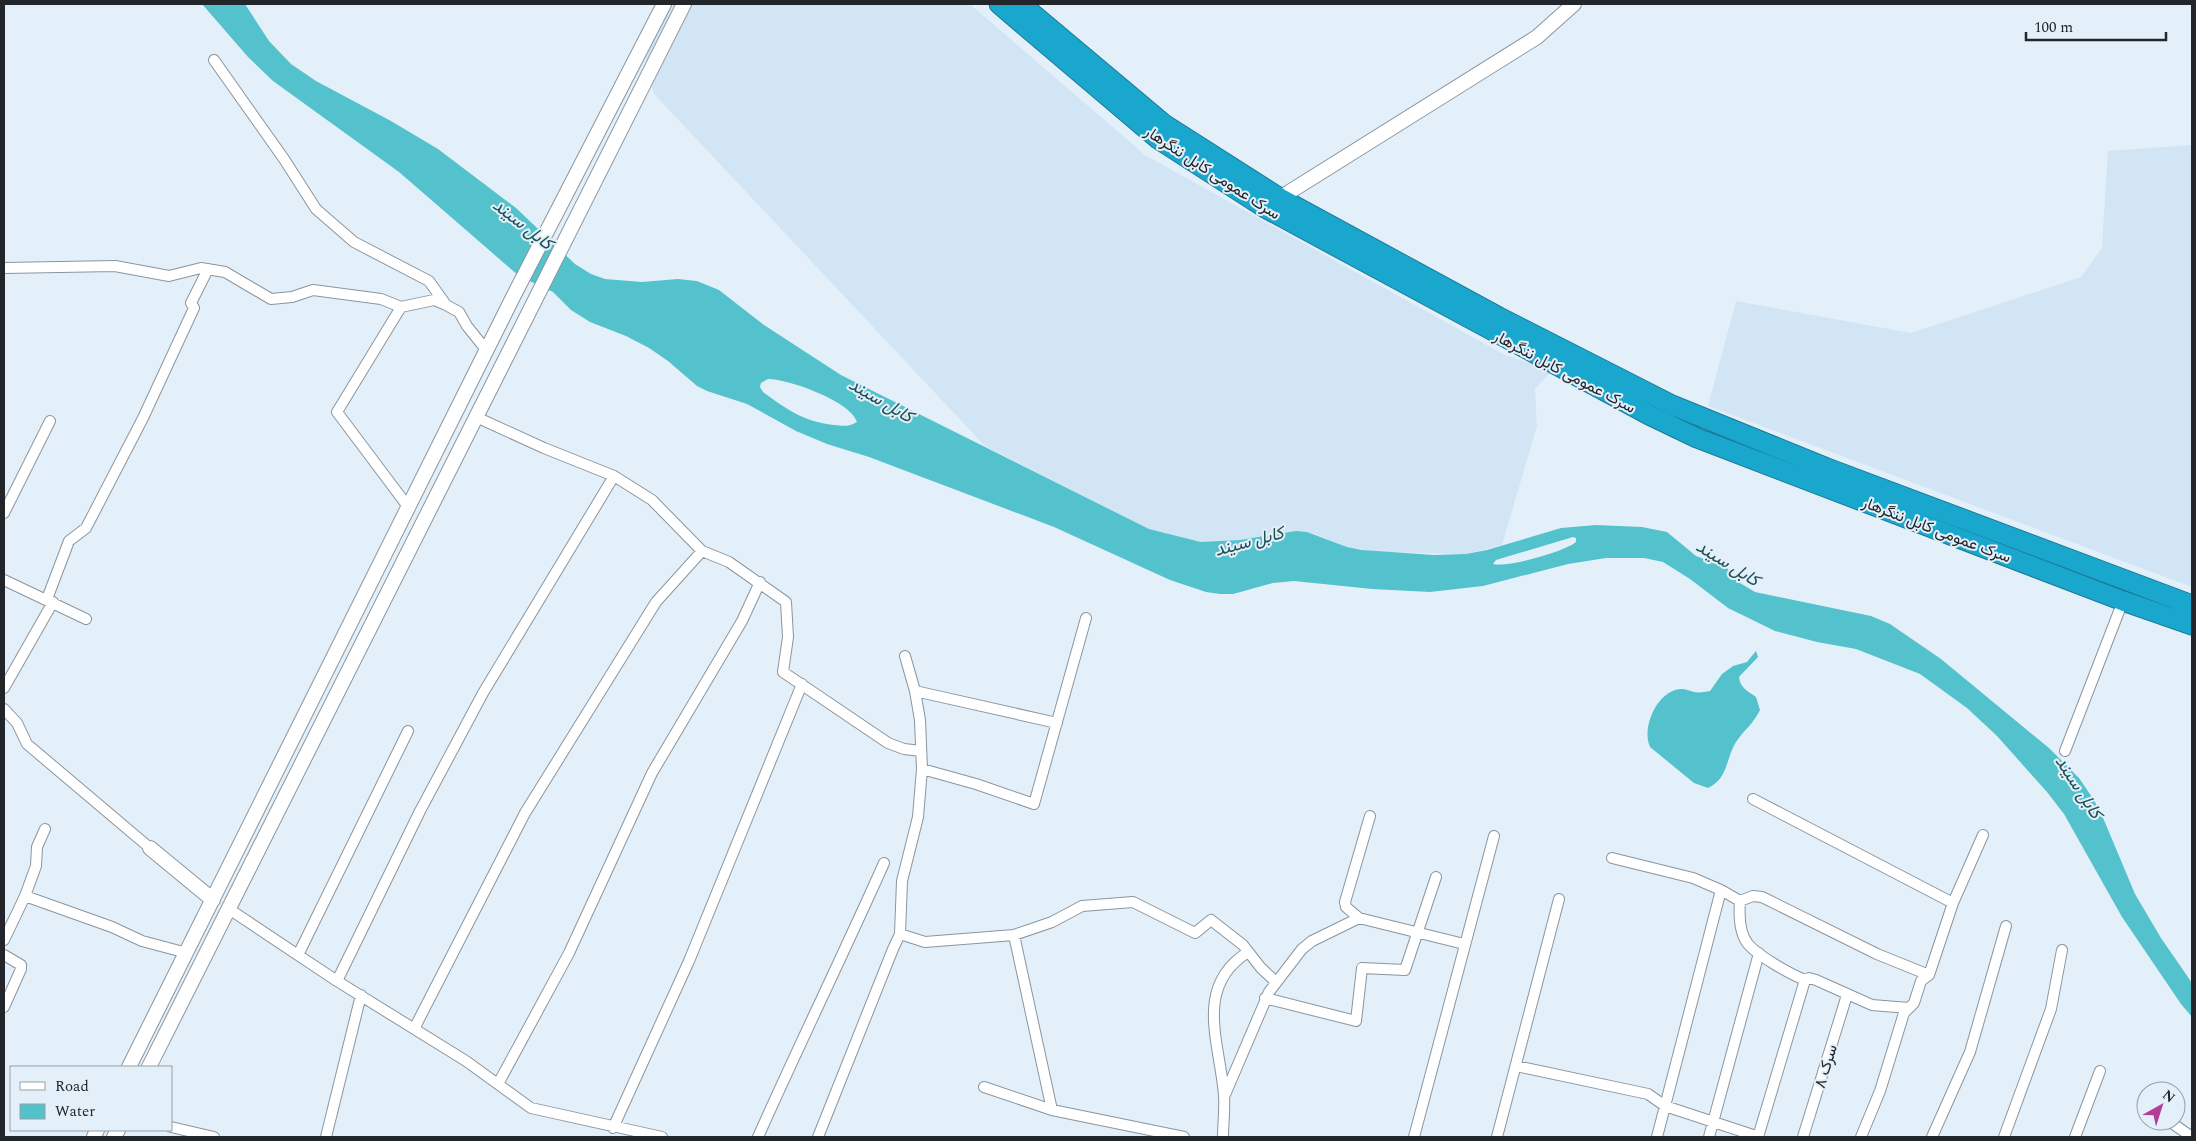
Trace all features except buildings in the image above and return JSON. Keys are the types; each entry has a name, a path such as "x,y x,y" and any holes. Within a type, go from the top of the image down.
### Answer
{"highway":[{"name":"سرک عمومی کابل ننگرهار","path":"999,4 1158,139 1272,203 1672,405 1827,468 2123,601 2192,625"},
{"path":"1021,4 1164,124 1272,203"},
{"name":"سرک عمومی کابل ننگرهار","path":"1961,528 2192,605"}],"street":[{"path":"130,1066 410,508 512,299 664,4"},
{"path":"150,1066 684,4"},
{"path":"1272,203 1537,37 1574,4"},
{"path":"214,60 284,159 316,209 354,242 429,281 446,304"},
{"path":"4,268 115,266 169,276 201,268 225,272 271,299 292,297 313,290 381,299 401,306 434,300 460,312 472,333 487,351"},
{"path":"4,688 50,600 69,541 86,528 143,418 194,308 191,303 208,269"},
{"path":"401,306 337,412 410,508"},
{"path":"476,418 614,476 652,500 702,551 729,562 786,602 788,637 783,672 888,743 904,749 921,751"},
{"path":"4,513 50,421"},
{"path":"337,981 420,810 479,701 614,476"},
{"path":"415,1027 525,813 656,602 702,551"},
{"path":"4,580 50,600 86,619"},
{"path":"498,1084 569,953 652,774 742,621 760,582"},
{"path":"372,583 388,592"},
{"path":"2065,750 2123,601"},
{"path":"922,769 976,784 1034,804 1086,618"},
{"path":"818,1137 900,934 902,881 918,816 922,769 920,720 915,691 905,656"},
{"path":"613,1128 689,961 802,684"},
{"path":"915,691 1057,723"},
{"path":"4,709 16,723 28,744 213,900"},
{"path":"298,955 408,731"},
{"path":"1752,799 1953,903"},
{"path":"1370,816 1345,902 1346,907 1359,918 1464,944"},
{"path":"4,940 25,896 36,866 37,847 46,829"},
{"path":"1861,1137 1880,1091 1902,1020 1914,1003 1921,981 1929,975 1953,903 1983,835"},
{"path":"1414,1137 1494,836"},
{"path":"1612,858 1693,878 1722,890 1740,902"},
{"path":"758,1137 806,1029 884,863"},
{"path":"1265,998 1356,1021 1362,968 1405,970 1436,877"},
{"path":"1657,1137 1722,890"},
{"path":"25,896 112,927 142,941 186,953"},
{"path":"1740,902 1753,896 1762,897 1877,954 1929,975"},
{"path":"1497,1137 1559,899"},
{"path":"900,934 925,942 1014,935 1052,922 1082,906 1133,902 1195,933 1211,920 1243,945 1261,968 1276,982"},
{"path":"1740,902 1739,918 1747,944 1776,965 1805,980 1809,978 1816,980 1872,1005 1909,1008"},
{"path":"228,909 337,981 415,1027 531,1108 613,1128 662,1137"},
{"path":"1224,1097 1265,998 1276,982 1302,948 1312,941 1359,918"},
{"path":"1932,1137 1970,1052 2006,926"},
{"path":"1014,935 1052,1110"},
{"path":"2004,1137 2051,1009 2062,950"},
{"path":"1222,1137 1224,1097 1213,1018 1214,996 1218,983 1226,971 1248,952"},
{"path":"1710,1137 1759,953"},
{"path":"4,954 17,962 21,969 4,1007"},
{"path":"1516,1066 1648,1094 1665,1106 1758,1137 1805,980"},
{"path":"326,1137 361,995"},
{"name":"سرک ۸","path":"1803,1137 1847,995"},
{"path":"2075,1137 2100,1071"},
{"path":"984,1087 1052,1110 1184,1137"},
{"path":"172,1127 214,1137"}],"shaded area":[{"path":"660,4 970,4 1145,155 1505,355 1552,370 1535,389 1537,426 1502,545 1466,554 1379,552 1347,547 1315,534 1296,531 1240,540 1201,542 1149,529 985,446 654,94 640,32"},
{"path":"2192,145 2192,587 1708,406 1736,301 1911,333 2081,277 2102,248 2108,151"}],"water":[{"name":"کابل سيند","path":"202,4 245,4 269,41 291,64 316,81 391,121 438,149 516,208 575,264 591,274 605,279 642,282 678,279 697,281 719,290 764,325 841,375 1149,529 1201,542 1240,540 1296,531 1307,532 1347,547 1362,550 1434,555 1466,554 1487,550 1561,528 1596,525 1642,527 1667,532 1696,556 1726,567 1740,583 1755,592 1871,616 1890,624 1941,659 2049,748 2079,778 2094,800 2104,820 2135,894 2161,938 2192,983 2192,1017 2181,1004 2122,917 2064,814 2047,792 1997,736 1967,708 1920,674 1856,649 1817,642 1775,631 1728,608 1690,579 1663,562 1644,558 1606,558 1568,564 1483,586 1430,592 1372,589 1294,581 1273,583 1233,594 1220,594 1206,592 1170,580 1054,527 869,457 827,444 796,431 747,404 697,386 668,361 649,348 626,336 590,322 571,310 553,292 519,276 399,172 273,81 248,57","holes":["768,379 803,387 831,399 843,406 852,414 857,422 843,426 804,418 763,392 760,387 761,383","1573,537 1576,538 1576,542 1561,550 1510,564 1493,564 1496,560"]},
{"path":"1756,651 1758,657 1739,677 1743,687 1756,697 1760,710 1736,742 1723,774 1715,784 1708,788 1694,783 1650,747 1648,730 1654,710 1666,695 1673,691 1682,689 1696,692 1710,691 1722,674 1733,666 1747,662"}]}
